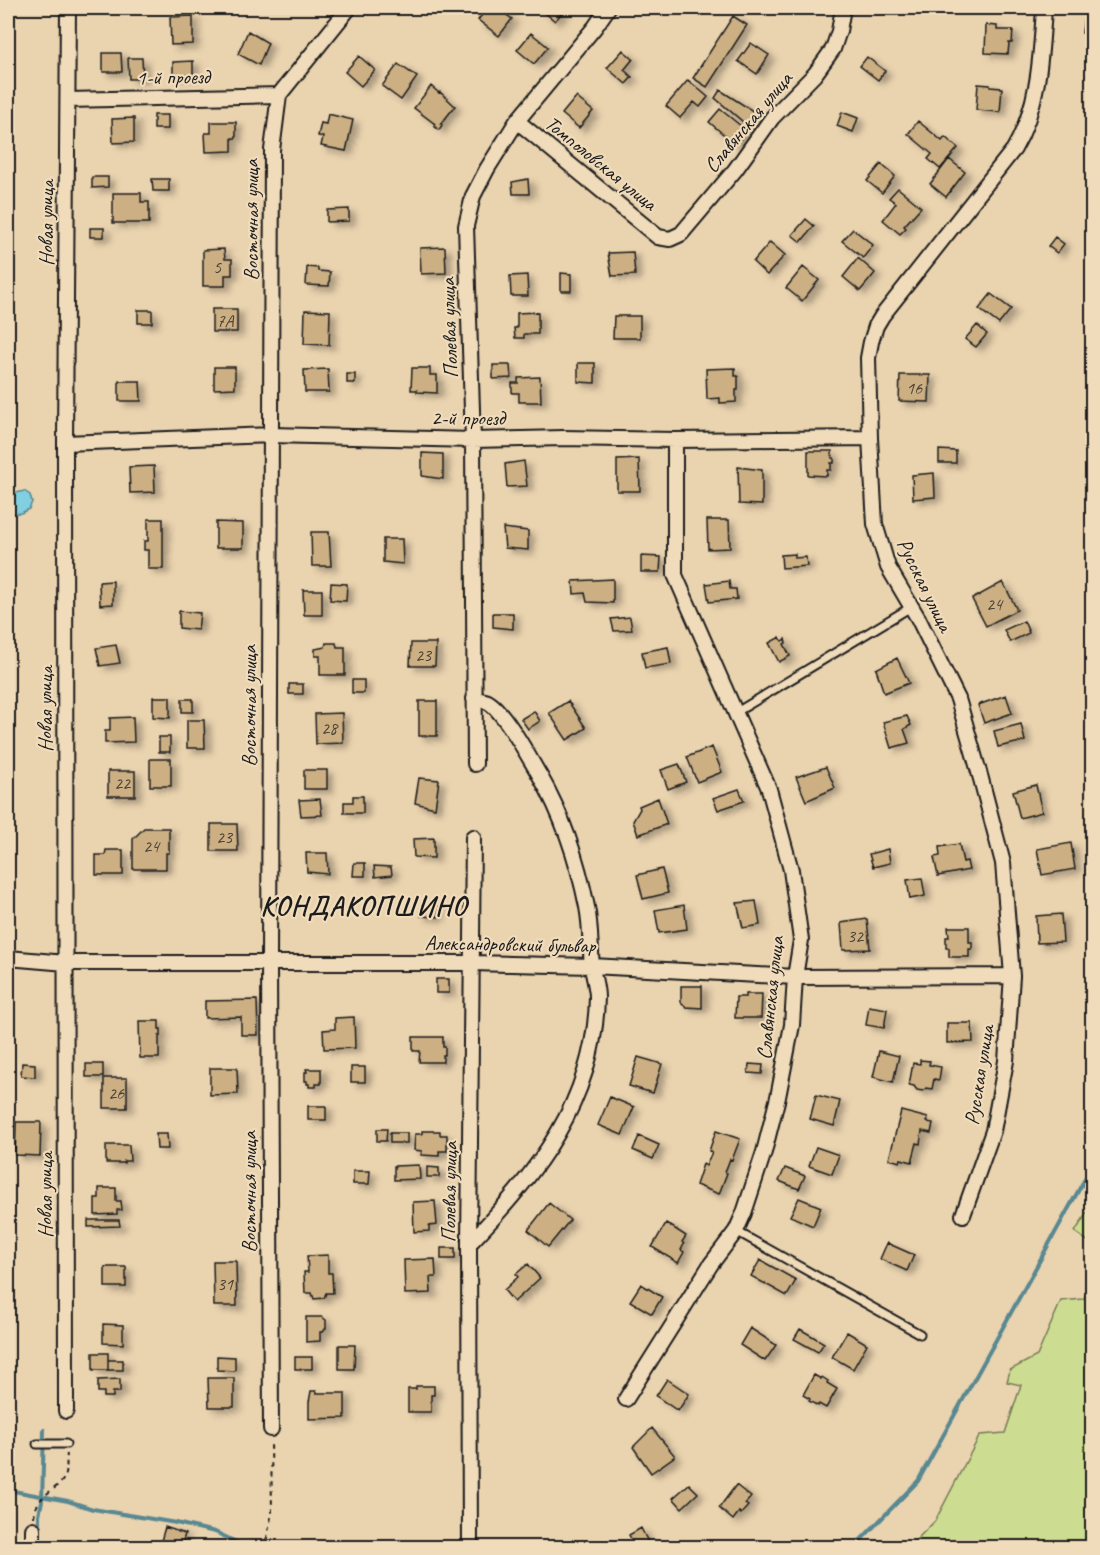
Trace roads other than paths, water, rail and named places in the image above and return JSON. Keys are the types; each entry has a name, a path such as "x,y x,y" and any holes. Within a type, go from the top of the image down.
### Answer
{"street":[{"name":"Новая улица","path":"66,1411 65,443 68,8"},
{"path":"279,95 350,8"},
{"name":"Полевая улица","path":"475,764 473,440 466,226 473,196 517,121 608,8"},
{"name":"Славянская улица","path":"658,237 670,239 681,234 735,170 772,118 815,74 833,49 843,8"},
{"name":"Русская улица","path":"963,1215 993,1131 1006,1061 1011,976 1003,863 958,699 888,567 875,524 868,358 876,326 882,315 1022,136 1036,92 1044,8"},
{"name":"1-й проезд","path":"68,100 279,95"},
{"name":"Восточная улица","path":"271,1429 269,962 272,150 279,95"},
{"name":"Томполовская улица","path":"517,121 658,237"},
{"name":"2-й проезд","path":"65,443 271,435 473,440 870,438"},
{"name":"Славянская улица","path":"626,1399 711,1264 736,1232 744,1213 764,1152 778,1097 792,1025 795,977 801,940 791,870 769,789 675,575 675,440"},
{"path":"469,1244 534,1171 552,1144 572,1106 587,1066 594,1036 597,994 587,908 565,828 551,795 518,739 488,702 474,699"},
{"name":"Полевая улица","path":"470,1548 469,1244 473,837"},
{"name":"Александровский бульвар","path":"8,958 66,963 472,963 592,966 795,977 1011,976"},
{"path":"33,1529 33,1548"}],"lane":[{"path":"735,713 911,607"},
{"path":"736,1232 920,1334"},
{"path":"37,1444 66,1444"}],"water":[{"path":"24,491 30,495 32,502 29,509 21,513 8,514 8,495"}],"waterway":[{"path":"853,1548 918,1481 1092,1166"},
{"path":"39,1531 44,1430"},
{"path":"8,1490 215,1532 249,1548"}],"district":[{"name":"КОНДАКОПШИНО","path":"364,906"}]}
